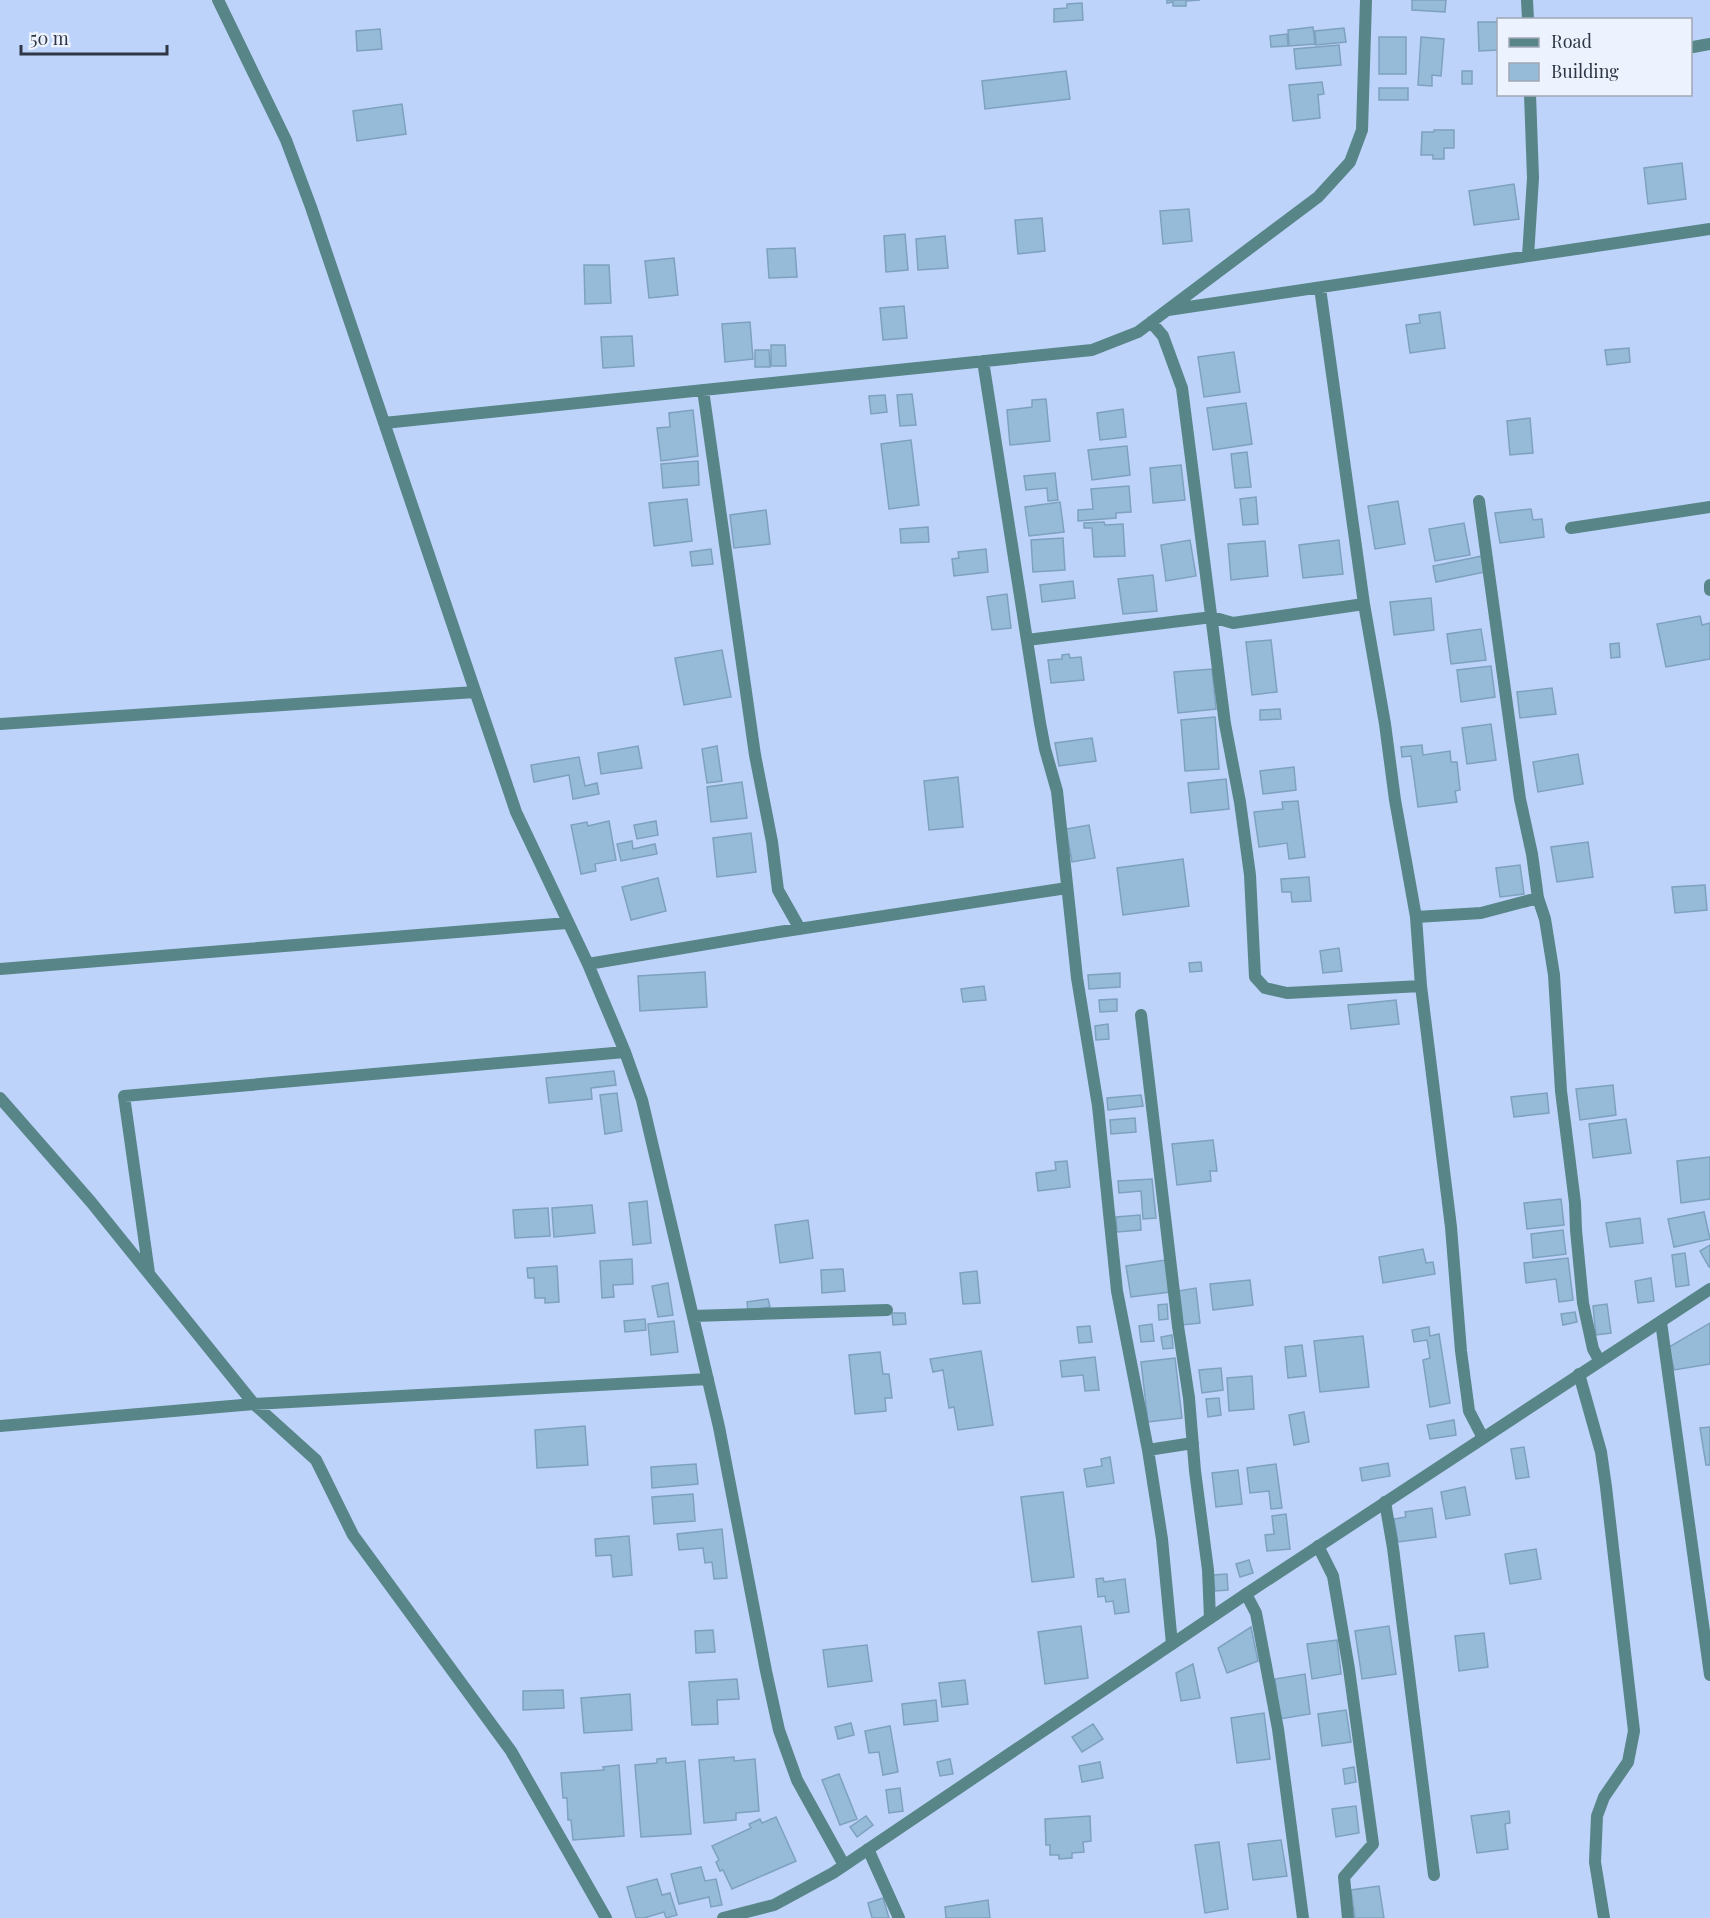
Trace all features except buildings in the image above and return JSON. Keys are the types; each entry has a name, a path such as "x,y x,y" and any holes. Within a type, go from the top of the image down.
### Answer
{"street":[{"path":"218,0 286,140 516,812 588,964 625,1052 642,1100 719,1427 779,1730 797,1780 844,1865"},
{"path":"384,423 1092,350 1138,332 1318,197 1350,162 1362,130 1366,0"},
{"path":"1527,0 1528,18"},
{"path":"1693,47 1710,44"},
{"path":"1528,256 1533,178 1530,96"},
{"path":"1167,310 1710,229"},
{"path":"1320,288 1364,604 1416,917 1421,986 1451,1227 1461,1352 1469,1411 1483,1438"},
{"path":"1151,322 1163,336 1182,388 1225,724 1240,802 1250,875 1255,977 1265,988 1287,993 1421,986"},
{"path":"983,361 1045,749 1057,791 1077,978 1098,1106 1118,1291 1162,1539 1172,1644"},
{"path":"702,390 753,745 772,842 778,890 800,929"},
{"path":"1479,501 1520,799 1554,975 1561,1091 1575,1203 1584,1303 1593,1349 1599,1360"},
{"path":"1571,528 1710,509"},
{"path":"1710,585 1710,590"},
{"path":"1027,640 1212,617 1233,623 1364,604"},
{"path":"0,724 475,692"},
{"path":"588,964 1067,888"},
{"path":"1416,917 1481,913 1538,898"},
{"path":"0,969 567,923"},
{"path":"1141,1015 1208,1570 1210,1618"},
{"path":"149,1274 124,1096 625,1052"},
{"path":"0,1098 91,1202 254,1404 316,1460 353,1535 511,1751 606,1918"},
{"path":"723,1918 774,1905 844,1865 1318,1546 1710,1288"},
{"path":"693,1316 887,1310"},
{"path":"1661,1322 1710,1676"},
{"path":"1579,1374 1601,1452 1634,1731 1628,1762 1604,1797 1597,1816 1595,1862 1604,1918"},
{"path":"0,1426 254,1404 708,1379"},
{"path":"1148,1450 1193,1443"},
{"path":"1385,1503 1393,1548 1434,1875"},
{"path":"1318,1546 1333,1576 1349,1669 1373,1844 1344,1877 1348,1918"},
{"path":"1246,1594 1256,1613 1278,1728 1303,1918"},
{"path":"868,1849 899,1918"}]}
